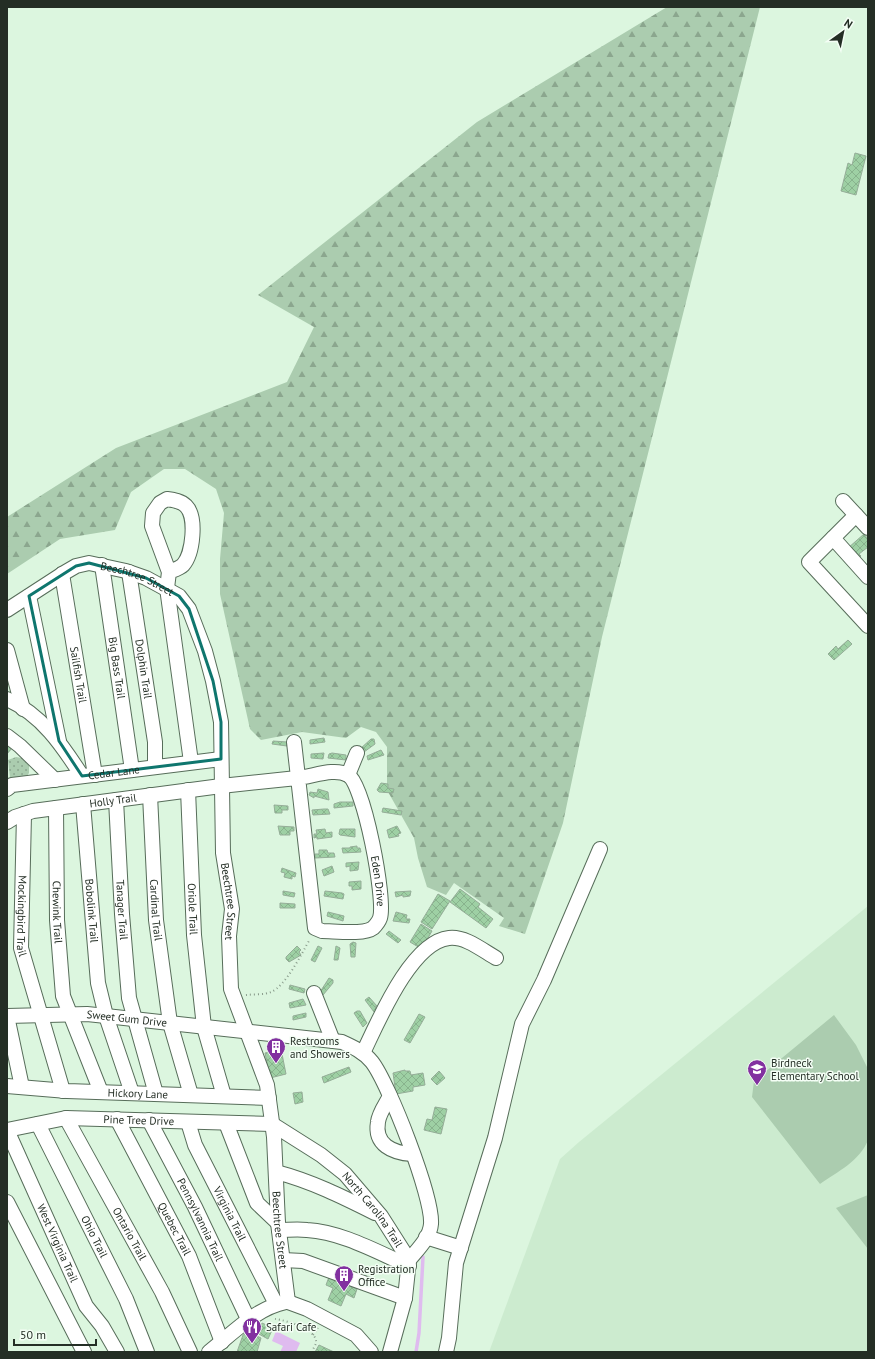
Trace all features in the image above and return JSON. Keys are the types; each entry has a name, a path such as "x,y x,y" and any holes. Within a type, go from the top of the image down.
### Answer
{"street":[{"path":"169,572 183,565 190,554 193,524 191,513 186,506 178,500 167,499 160,503 153,513 152,526 169,572 167,588 192,762"},
{"path":"843,501 868,528"},
{"path":"856,515 810,562 868,626"},
{"path":"833,538 868,577"},
{"name":"Beechtree Street","path":"7,610 62,574 76,566 89,563 129,572 167,588 180,596 189,608 205,650 221,722 223,853 232,909 229,936 231,989 267,1085 276,1172 278,1227 283,1260 282,1303"},
{"name":"Big Bass Trail","path":"102,565 132,770"},
{"name":"Dolphin Trail","path":"129,572 155,742 155,767"},
{"name":"Sailfish Trail","path":"62,574 88,775"},
{"path":"30,596 59,740"},
{"path":"7,650 23,709"},
{"path":"7,699 39,719 59,740 88,775"},
{"path":"7,736 20,746 55,780"},
{"path":"294,742 315,928"},
{"path":"222,786 338,772 348,775 357,754"},
{"name":"Cedar Lane","path":"8,787 12,785 88,775 221,759"},
{"name":"Eden Drive","path":"315,928 322,932 367,931 374,927 380,918 379,893 369,829 359,793 354,781 348,775"},
{"name":"Holly Trail","path":"7,822 15,816 56,808 222,786"},
{"name":"Oriole Trail","path":"188,790 194,935 204,1027 224,1096"},
{"name":"Cardinal Trail","path":"150,795 156,920 170,1023 191,1095"},
{"name":"Tanager Trail","path":"116,800 122,914 130,998 156,1094"},
{"name":"Bobolink Trail","path":"83,804 98,983 106,1016 132,1093"},
{"name":"Chewink Trail","path":"56,808 57,920 63,996 101,1092"},
{"name":"Mockingbird Trail","path":"24,814 21,948 63,1091"},
{"path":"446,1352 449,1338 454,1274 496,1138 522,1024 544,980 600,849"},
{"path":"390,1352 405,1298 409,1263 426,1237 431,1224 427,1197 390,1096 372,1062 363,1053 396,987 416,958 448,938 462,940 496,958"},
{"path":"314,993 333,1042"},
{"name":"Sweet Gum Drive","path":"7,1016 71,1014 135,1019 342,1042 363,1053"},
{"path":"7,1016 22,1087"},
{"name":"Hickory Lane","path":"7,1086 63,1091 269,1098"},
{"path":"390,1096 378,1121 378,1133 388,1148 397,1153 412,1154"},
{"name":"Pine Tree Drive","path":"7,1130 66,1118 272,1124"},
{"name":"Ontario Trail","path":"66,1118 162,1292 190,1352"},
{"name":"Quebec Trail","path":"117,1120 189,1256 222,1342"},
{"name":"Pennsylvannia Trail","path":"149,1120 195,1207 249,1321"},
{"name":"Virginia Trail","path":"188,1122 195,1145 282,1303"},
{"path":"226,1123 257,1203 278,1227 308,1230 345,1238 409,1263"},
{"name":"Ohio Trail","path":"38,1124 126,1299 147,1352"},
{"name":"North Carolina Trail","path":"272,1124 321,1155 345,1174 380,1216 409,1263"},
{"name":"West Virginia Trail","path":"7,1130 86,1306 102,1326 116,1352"},
{"path":"276,1172 292,1176 333,1192 380,1216"},
{"path":"7,1202 84,1352"},
{"path":"426,1237 461,1248"},
{"path":"283,1260 303,1261 405,1298"},
{"path":"209,1352 249,1321 282,1303 307,1309 356,1336 368,1351"}],"path":[{"path":"261,994 270,993 284,980 301,956 315,928"},
{"path":"273,1319 290,1322 309,1331 316,1343 312,1352"}],"highlighted area":[{"path":"89,563 146,578 179,596 189,609 213,681 221,722 221,759 82,776 59,741 29,596 76,566"}],"shaded area":[{"name":"Birdneck Elementary School","path":"868,906 868,1352 489,1352 560,1159"},
{"path":"276,1331 300,1343 296,1352 280,1352 283,1346 272,1341"}],"green space":[{"path":"667,7 760,7 602,637 563,823 525,934 499,926 504,918 454,883 446,895 427,887 418,858 414,838 387,790 387,747 376,732 361,727 346,738 302,732 261,740 250,729 220,594 220,559 224,513 216,489 185,469 164,469 131,492 115,530 60,539 7,574 7,517 116,448 287,382 314,327 258,295 477,122"},
{"path":"16,757 22,758 29,765 29,773 25,779 13,780 10,778 8,760"},
{"path":"834,1015 856,1045 868,1069 868,1140 860,1154 854,1160 820,1184 752,1097 754,1081"},
{"path":"868,1195 868,1249 836,1208"}],"building":[{"path":"855,153 866,156 856,195 841,191 848,163 852,165"},
{"path":"864,534 868,539 868,547 859,554 861,556 859,558 848,548"},
{"path":"848,640 852,644 834,660 828,654 836,646 838,649"},
{"path":"324,738 325,742 310,744 310,740"},
{"path":"371,739 374,739 375,744 364,752 360,749"},
{"path":"273,741 287,742 287,746 272,744"},
{"path":"7,742 13,747 7,754"},
{"path":"381,750 384,755 368,760 367,756"},
{"path":"324,753 323,759 311,758 311,754"},
{"path":"329,754 346,755 346,760 328,758"},
{"path":"381,783 388,784 388,788 394,789 393,793 379,792 377,790"},
{"path":"318,789 328,792 329,800 314,796 314,798 309,795 310,792 317,793"},
{"path":"340,802 353,802 353,806 334,808 334,804"},
{"path":"274,805 288,806 288,810 282,810 282,813 275,813"},
{"path":"383,808 402,811 401,815 382,812"},
{"path":"328,809 330,814 313,815 312,810"},
{"path":"278,826 294,827 294,831 290,831 290,835 280,835"},
{"path":"397,826 401,833 398,834 399,836 389,838 387,830"},
{"path":"325,829 326,833 332,832 332,837 314,838 314,834 317,834 316,830"},
{"path":"340,829 355,829 355,837 340,835"},
{"path":"357,846 357,848 360,848 361,852 343,853 342,848"},
{"path":"319,850 327,850 328,853 334,853 335,857 315,858 315,854 319,854"},
{"path":"359,862 358,870 350,871 350,866 346,867 346,863"},
{"path":"332,866 334,872 324,876 322,870"},
{"path":"282,868 296,873 295,877 292,876 292,879 284,877 285,873 281,872"},
{"path":"361,881 361,889 352,890 352,886 349,886 349,882"},
{"path":"460,889 480,904 478,907 493,919 486,928 450,902"},
{"path":"283,891 295,893 294,897 283,895"},
{"path":"325,891 342,893 344,894 343,899 324,896"},
{"path":"411,891 410,896 403,897 403,895 396,897 395,892"},
{"path":"438,894 450,901 432,929 421,922"},
{"path":"280,903 295,904 295,908 280,908"},
{"path":"328,912 344,916 343,921 327,916"},
{"path":"396,912 407,915 406,919 410,919 409,923 393,921"},
{"path":"421,924 432,931 425,943 423,942 420,948 410,942"},
{"path":"389,931 401,940 398,943 386,934"},
{"path":"353,942 356,943 355,957 351,957 350,944"},
{"path":"297,946 301,950 299,952 301,955 289,962 286,957"},
{"path":"318,946 322,948 315,962 311,960"},
{"path":"336,946 340,948 338,960 334,960"},
{"path":"329,978 333,980 333,983 323,995 320,992"},
{"path":"290,985 305,989 304,993 289,989"},
{"path":"369,997 377,1006 375,1007 378,1010 374,1012 365,1000"},
{"path":"303,999 306,1005 290,1008 289,1003"},
{"path":"360,1011 367,1023 363,1027 354,1013"},
{"path":"306,1013 306,1017 293,1020 293,1016"},
{"path":"419,1014 425,1017 410,1043 404,1040"},
{"name":"Restrooms and Showers","path":"281,1049 286,1074 270,1078 265,1053"},
{"path":"349,1067 351,1072 324,1083 322,1077"},
{"path":"405,1070 410,1071 411,1075 423,1073 425,1085 413,1087 413,1091 396,1094 393,1073"},
{"path":"439,1071 445,1078 437,1085 431,1079"},
{"path":"302,1092 303,1102 295,1104 293,1093"},
{"path":"435,1107 447,1109 441,1134 424,1130 427,1119 432,1120"},
{"name":"Registration Office","path":"329,1277 357,1289 354,1298 346,1294 341,1306 328,1300 333,1288 326,1285"},
{"path":"262,1323 273,1328 268,1339 257,1333"},
{"path":"249,1332 261,1338 257,1352 237,1352 243,1335"},
{"path":"319,1345 334,1352 315,1352"}],"waterway":[{"path":"416,1352 419,1333 423,1257"}],"place":[{"name":"Restrooms and Showers","path":"276,1064"},
{"name":"Birdneck Elementary School","path":"757,1086"},
{"name":"Registration Office","path":"344,1292"},
{"name":"Safari Cafe","path":"252,1344"}]}
